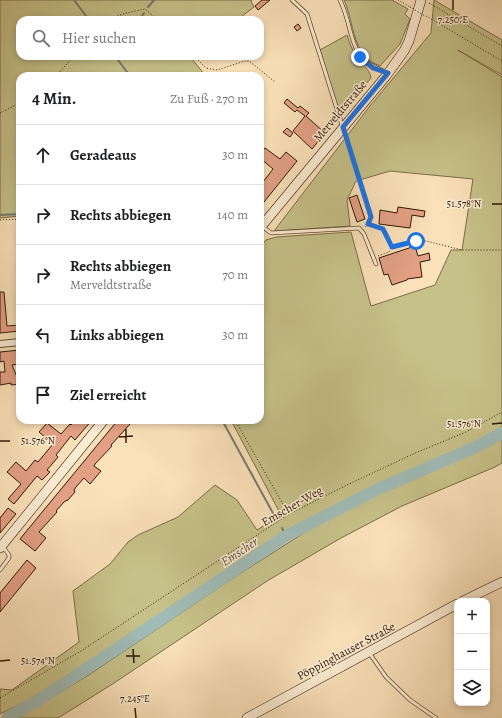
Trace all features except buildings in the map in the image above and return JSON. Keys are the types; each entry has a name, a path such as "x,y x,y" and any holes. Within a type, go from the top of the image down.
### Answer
{"main road":[{"name":"Merveldtstraße","path":"264,223 388,73 404,51 423,0"},
{"path":"1,547 101,424"},
{"path":"469,598 502,582"},
{"name":"Pöppinghauser Straße","path":"247,718 454,606"}],"street":[{"path":"0,344 16,342"}],"lane":[{"path":"292,0 307,14 343,127"},
{"path":"340,0 348,21 353,45 360,57 373,68 388,73"},
{"path":"264,229 271,233 359,228 362,231 376,264"},
{"path":"0,570 9,558 9,555 1,547"},
{"path":"369,652 386,677 410,700 436,718"}],"path":[{"path":"398,0 502,62"},
{"path":"423,0 502,46"},
{"path":"117,16 145,9 153,16"},
{"path":"60,72 70,60"},
{"path":"198,60 206,68 217,70 249,61 263,72"},
{"path":"264,73 275,82"},
{"path":"0,113 16,105"},
{"path":"343,127 371,217 368,224 362,231"},
{"path":"0,220 16,219"},
{"path":"368,224 383,229 392,247"},
{"path":"373,258 389,252 392,247 405,243 426,241 462,250 502,250"},
{"name":"Emscher-Weg","path":"0,698 81,651 289,514 347,485 466,432 502,412"},
{"path":"237,424 289,514"}],"shaded area":[{"path":"0,0 252,0 251,1 254,7 242,16 16,16 16,60 193,60 203,72 16,72 16,216 0,218"},
{"path":"344,0 392,0 408,9 405,14 410,19 400,44 380,66 371,61 359,47"},
{"path":"434,0 502,40 502,75 458,50 502,77 502,428 473,443 375,486 281,535 108,650 29,700 0,714 0,689 12,690 79,642 73,591 110,564 128,542 138,535 178,517 215,485 237,500 257,530 281,515 233,424 264,424 264,242 266,240 276,237 351,232 371,306 435,285 451,250 462,250 473,179 390,171 356,181 347,200 350,226 274,231 370,106 431,33"},
{"path":"347,35 356,56 367,69 371,78 341,115 339,113 320,50"},
{"path":"502,438 502,463 402,506 341,538 267,581 111,685 58,718 18,718 87,676 233,578 310,529 379,494 476,452"}],"waterway":[{"path":"74,0 86,16"},
{"path":"148,7 154,0"},
{"path":"118,60 127,72"},
{"path":"0,215 16,214"},
{"path":"224,424 274,515"},
{"name":"Emscher","path":"7,718 42,698 286,536 376,490 478,446 502,433"},
{"path":"282,528 286,536"}],"route":[{"path":"360,57 373,68 388,73 343,127 371,217 368,224 383,229 392,247 416,241"}]}
